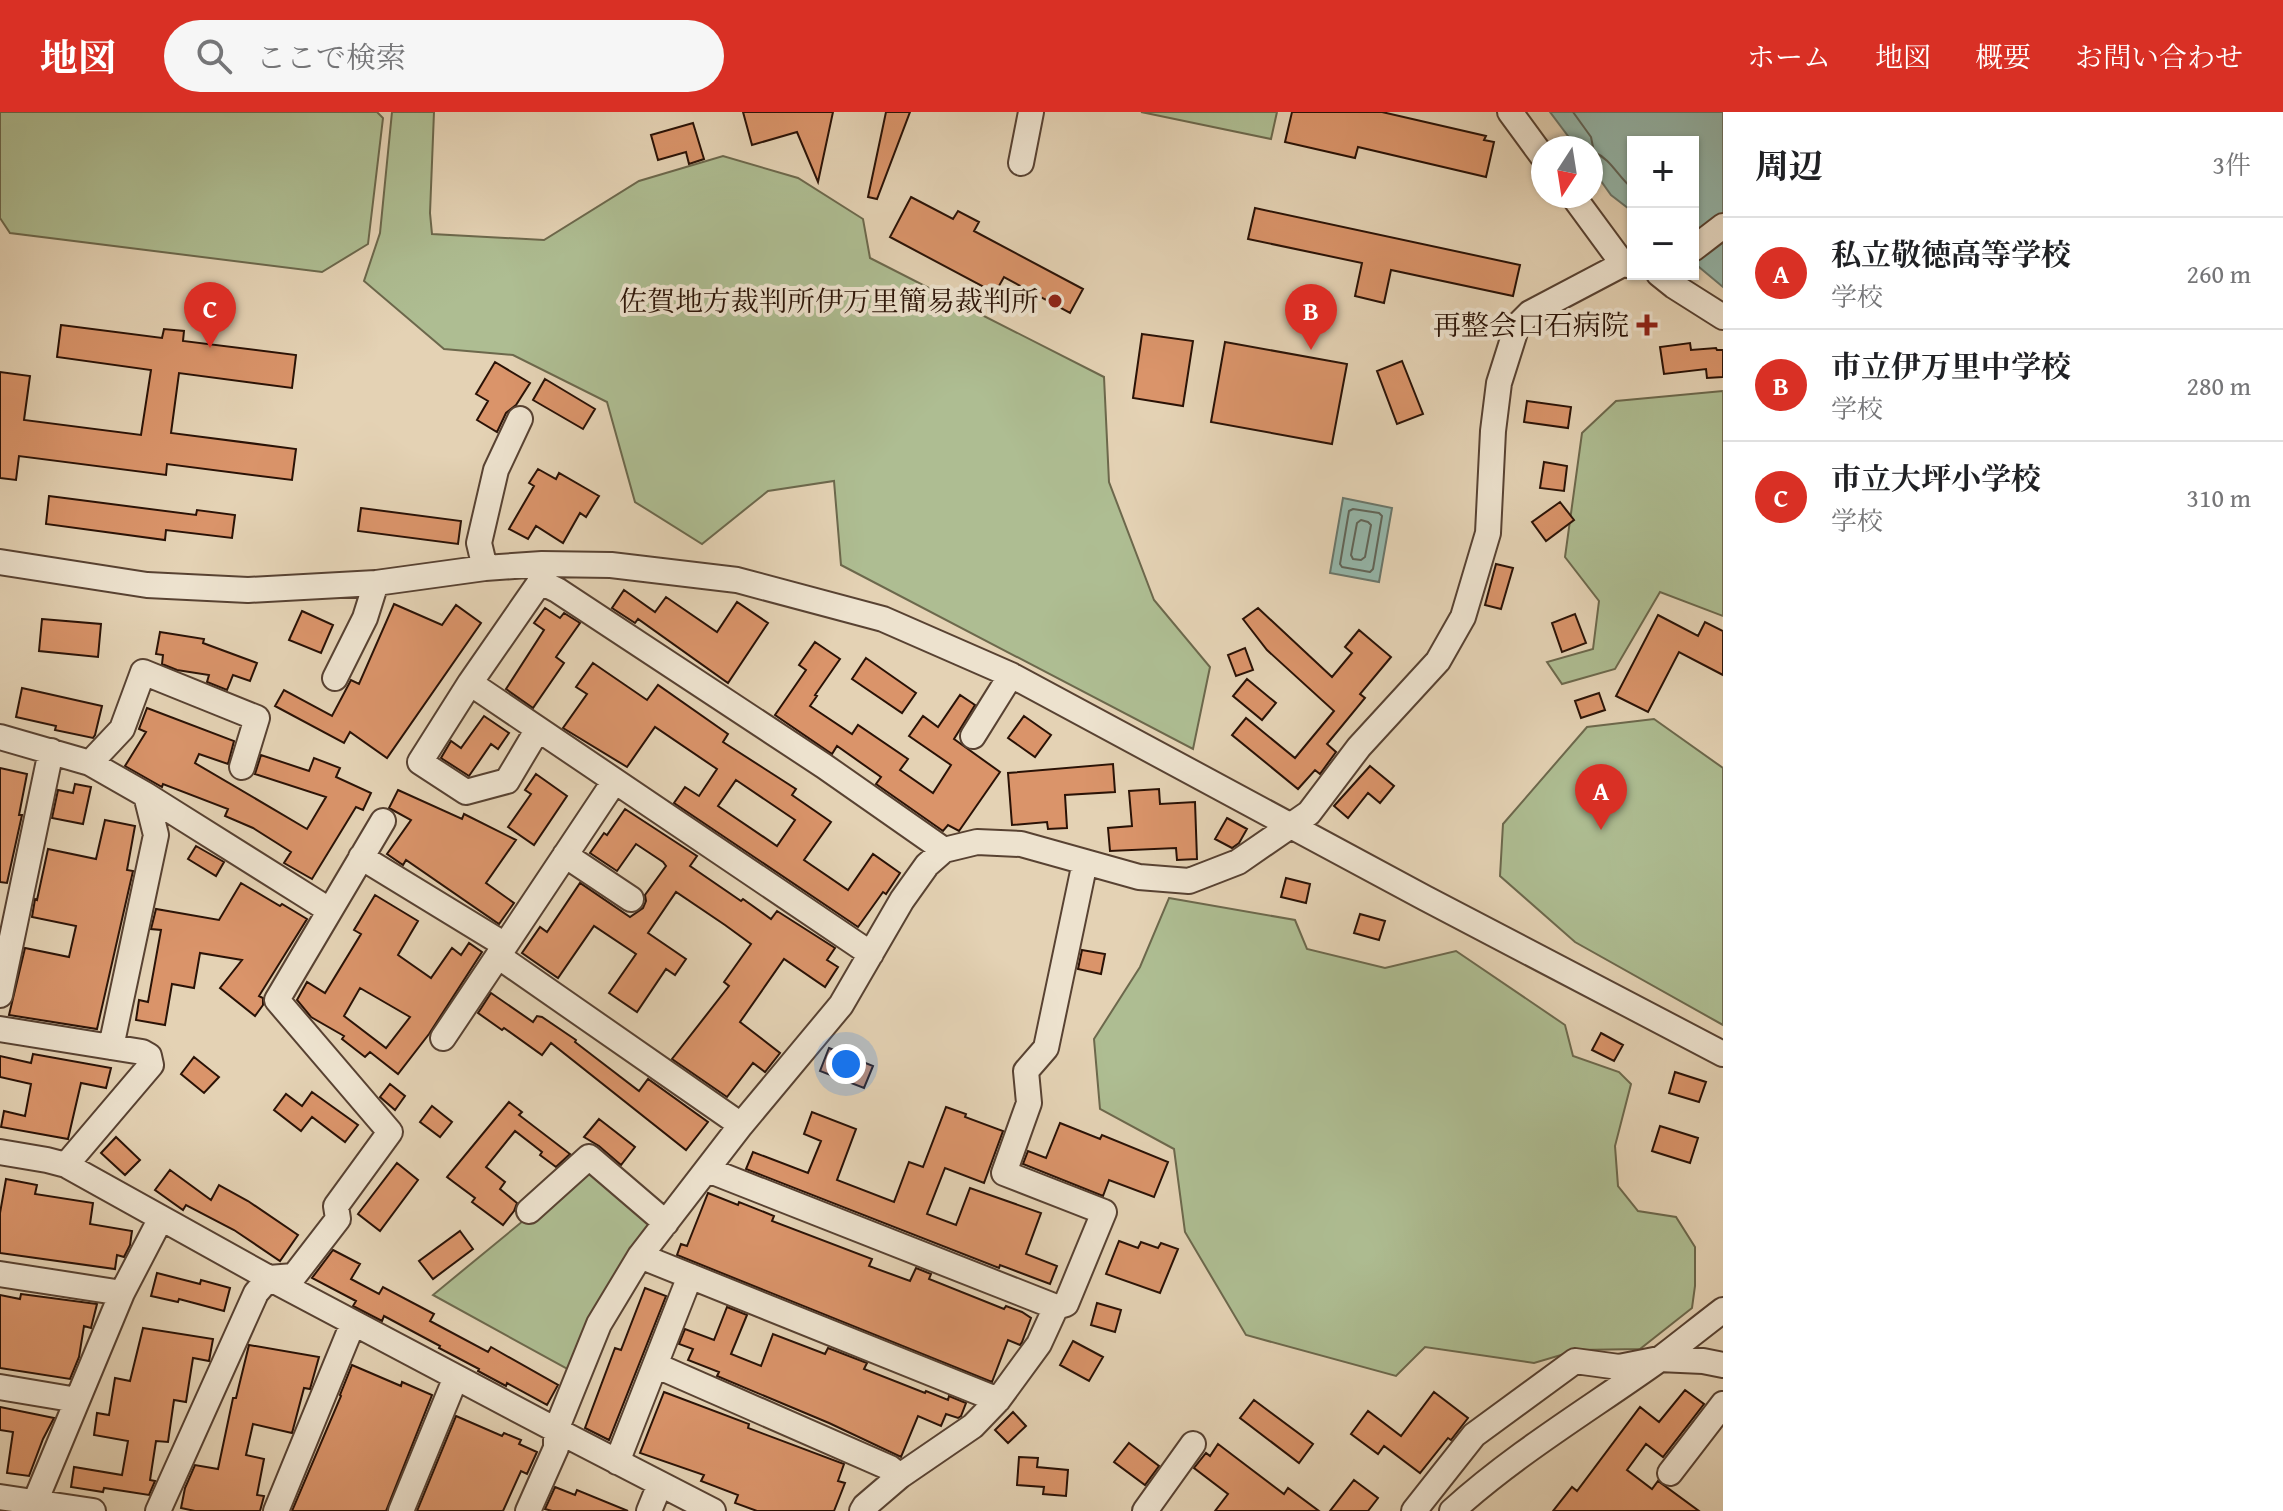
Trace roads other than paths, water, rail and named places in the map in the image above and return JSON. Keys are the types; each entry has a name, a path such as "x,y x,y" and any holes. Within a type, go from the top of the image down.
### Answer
{"street":[{"path":"1021,163 1031,112"},
{"path":"1510,112 1531,141"},
{"path":"1583,208 1627,264"},
{"path":"1699,244 1723,226"},
{"path":"528,1511 556,1448 556,1430 599,1324 640,1256 741,1125 841,1005 902,900 927,865 944,850 977,842 1021,844 1139,877 1189,881 1238,862 1309,813 1359,747 1438,661 1463,617 1488,533 1493,431 1499,383 1517,326 1530,313 1627,265"},
{"path":"1666,280 1723,317"},
{"path":"485,568 479,543 496,470 520,419"},
{"path":"0,562 147,585 248,590 376,583 485,568 541,573 611,565 737,580 883,619 1011,675 1723,1054"},
{"path":"538,729 507,781 466,792 420,762 541,573"},
{"path":"541,573 557,590 774,732 944,850"},
{"path":"335,678 365,618 376,583"},
{"path":"90,763 122,729 143,672 257,718 242,767"},
{"path":"973,736 1011,675"},
{"path":"470,683 871,954"},
{"path":"0,737 90,763 329,910"},
{"path":"0,995 51,751"},
{"path":"443,1038 614,782"},
{"path":"111,1047 156,835 146,795"},
{"path":"158,1511 256,1293 269,1278 294,1276 338,1219 336,1206 390,1132 277,1000 383,821"},
{"path":"565,855 631,899"},
{"path":"361,857 501,951 741,1125"},
{"path":"708,1170 1056,1307 1066,1304 1104,1212 1004,1173 1029,1103 1026,1071 1046,1048 1085,862"},
{"path":"0,1029 142,1052 149,1056 151,1065 66,1165"},
{"path":"0,1152 66,1165 353,1323 713,1511"},
{"path":"529,1211 589,1157 666,1223"},
{"path":"35,1502 122,1293 161,1218"},
{"path":"640,1256 998,1400"},
{"path":"0,1274 122,1293"},
{"path":"617,1462 690,1276"},
{"path":"862,1511 900,1476 973,1426 998,1400 1039,1344 1056,1307"},
{"path":"1452,1511 1474,1490 1558,1427 1659,1359 1723,1310"},
{"path":"276,1511 353,1323"},
{"path":"1414,1511 1474,1435 1575,1361 1619,1367 1659,1359 1723,1365"},
{"path":"655,1365 890,1468 900,1476"},
{"path":"401,1511 456,1377"},
{"path":"0,1387 77,1400"},
{"path":"1670,1473 1720,1416"},
{"path":"1145,1511 1193,1444"},
{"path":"649,1511 660,1484"},
{"path":"0,1497 93,1511"}],"water":[{"path":"1550,112 1723,112 1723,287 1699,267 1699,136 1627,136 1627,207 1603,184 1603,136 1568,136"},
{"path":"1343,498 1392,508 1379,582 1330,573"}],"place":[{"name":"佐賀地方裁判所伊万里簡易裁判所","path":"1055,301"},
{"name":"再整会口石病院","path":"1647,325"},
{"name":"市立大坪小学校","path":"210,348"},
{"name":"市立伊万里中学校","path":"1311,350"},
{"name":"私立敬徳高等学校","path":"1601,830"}]}
